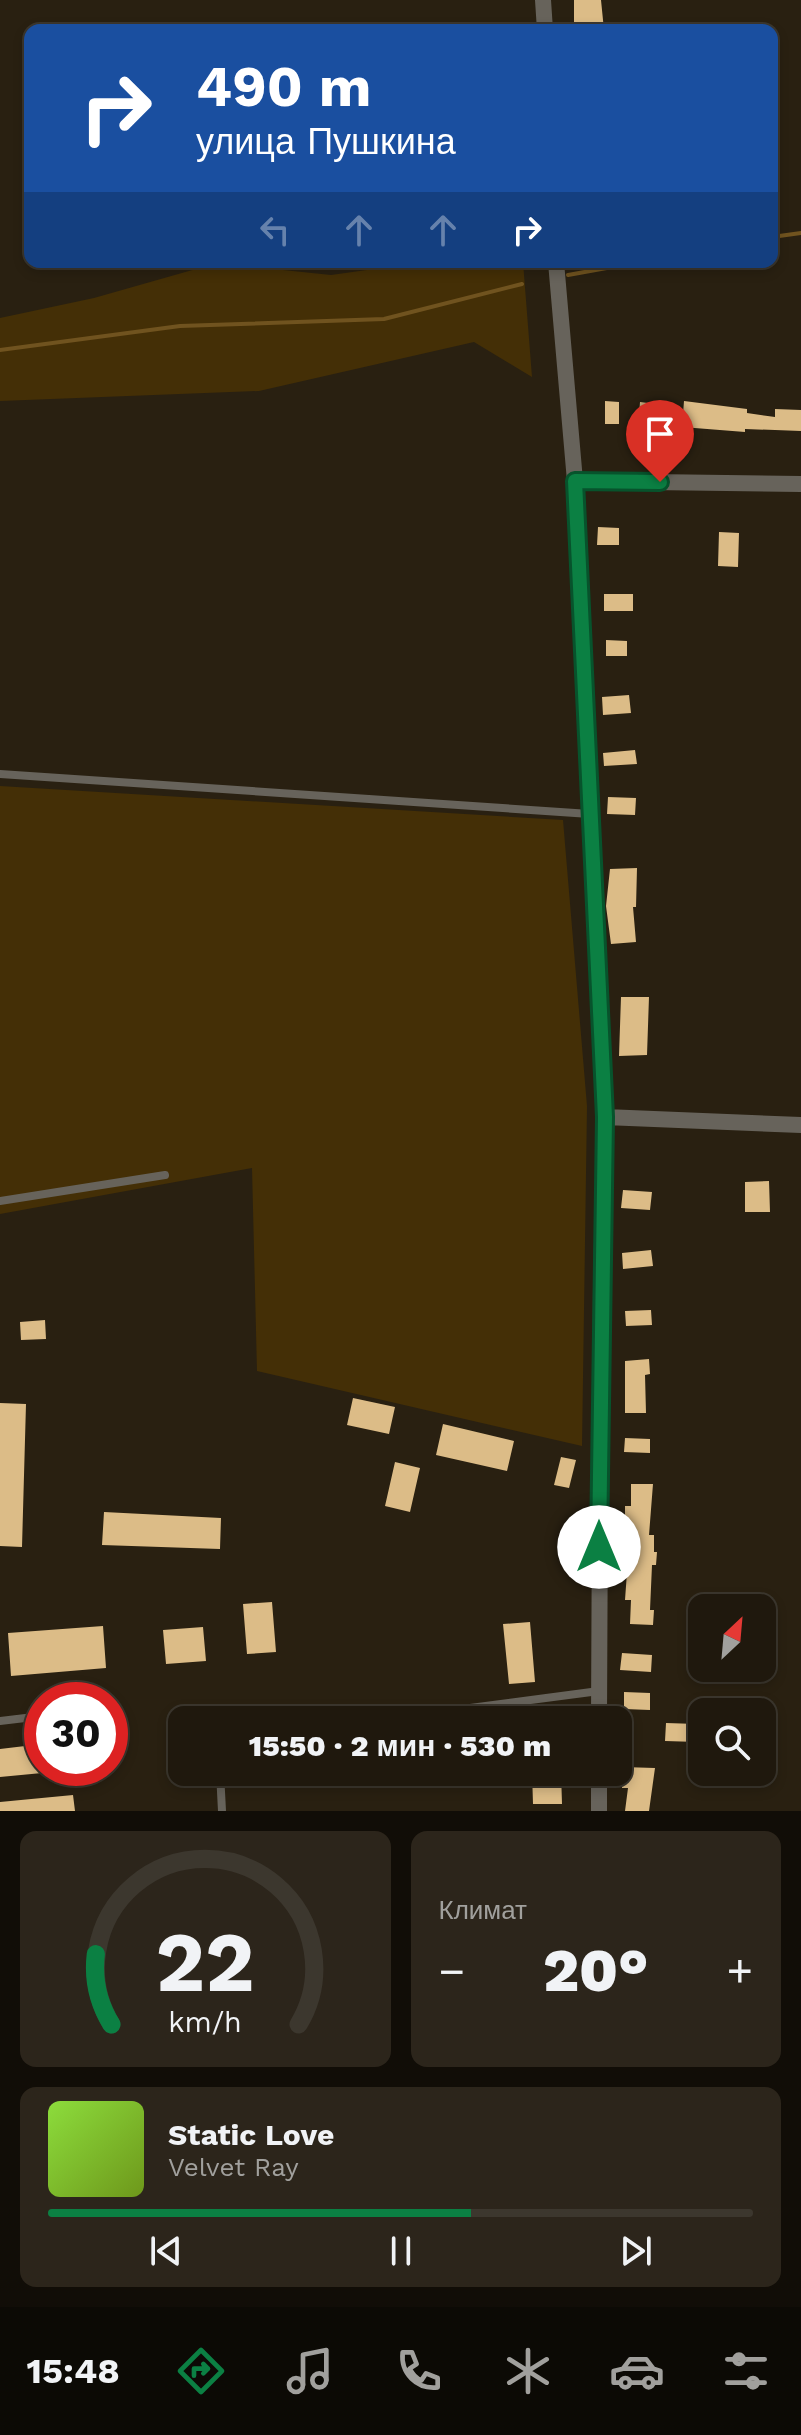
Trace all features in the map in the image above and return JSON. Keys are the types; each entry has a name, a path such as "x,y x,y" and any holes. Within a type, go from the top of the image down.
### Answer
{"street":[{"path":"543,0 545,24"},
{"path":"557,268 575,481 605,1117 599,1706"},
{"path":"575,481 801,484"},
{"path":"605,1117 801,1125"},
{"path":"599,1786 599,1811"}],"lane":[{"path":"0,774 591,814"},
{"path":"0,1201 165,1175"},
{"path":"485,1706 599,1691"},
{"path":"0,1721 24,1718"},
{"path":"221,1786 222,1811"}],"shaded area":[{"path":"199,268 264,268 331,275 381,268 523,268 532,377 474,342 259,391 0,401 0,318 94,298"},
{"path":"0,786 563,820 587,1106 582,1446 257,1371 252,1168 0,1214"}],"building":[{"path":"574,0 601,0 603,24 574,24"},
{"path":"605,401 619,402 619,424 605,424"},
{"path":"684,401 747,409 747,413 775,417 775,409 801,410 801,431 745,429 745,432 682,427"},
{"path":"640,402 656,404 654,429 638,428"},
{"path":"598,527 619,528 619,545 597,545"},
{"path":"719,532 739,533 738,567 718,566"},
{"path":"604,594 633,594 633,611 604,611"},
{"path":"606,640 627,641 627,656 606,656"},
{"path":"629,695 631,713 603,715 602,697"},
{"path":"635,750 637,764 604,766 603,753"},
{"path":"608,797 636,798 635,815 607,814"},
{"path":"637,868 636,907 633,907 636,942 611,944 606,906 610,869"},
{"path":"621,997 649,997 647,1055 619,1056"},
{"path":"769,1181 770,1212 745,1212 745,1182"},
{"path":"623,1190 652,1192 650,1210 621,1208"},
{"path":"651,1250 653,1266 623,1269 622,1253"},
{"path":"651,1310 652,1325 626,1326 625,1311"},
{"path":"45,1320 46,1339 21,1340 20,1322"},
{"path":"649,1359 650,1374 645,1375 646,1413 625,1413 625,1361"},
{"path":"353,1398 395,1407 389,1434 347,1425"},
{"path":"0,1403 26,1404 22,1547 0,1546"},
{"path":"443,1424 514,1441 507,1471 436,1455"},
{"path":"625,1438 650,1439 650,1453 624,1452"},
{"path":"561,1457 576,1460 569,1488 554,1485"},
{"path":"395,1462 420,1468 410,1512 385,1506"},
{"path":"631,1484 653,1484 649,1535 654,1535 654,1552 657,1552 656,1565 652,1565 650,1610 654,1610 653,1625 630,1624 631,1600 625,1600 629,1544 625,1544 625,1506 631,1506"},
{"path":"104,1512 221,1518 220,1549 102,1545"},
{"path":"272,1602 276,1652 247,1654 243,1604"},
{"path":"530,1622 535,1682 509,1684 503,1624"},
{"path":"103,1626 106,1668 11,1676 8,1633"},
{"path":"203,1627 206,1661 166,1664 163,1630"},
{"path":"622,1653 652,1655 651,1672 620,1670"},
{"path":"624,1692 650,1693 650,1710 624,1706"},
{"path":"666,1723 688,1724 688,1742 665,1741"},
{"path":"24,1746 24,1775 0,1777 0,1749"},
{"path":"632,1767 655,1768 649,1811 625,1811 628,1788 622,1788 632,1786"},
{"path":"532,1786 561,1786 562,1804 533,1804"},
{"path":"73,1795 75,1811 0,1811 0,1802"}],"waterway":[{"path":"778,236 801,233"},
{"path":"568,275 607,268"},
{"path":"0,350 180,326 384,319 522,284"}],"route":[{"path":"599,1547 605,1117 575,481 660,482"}]}
